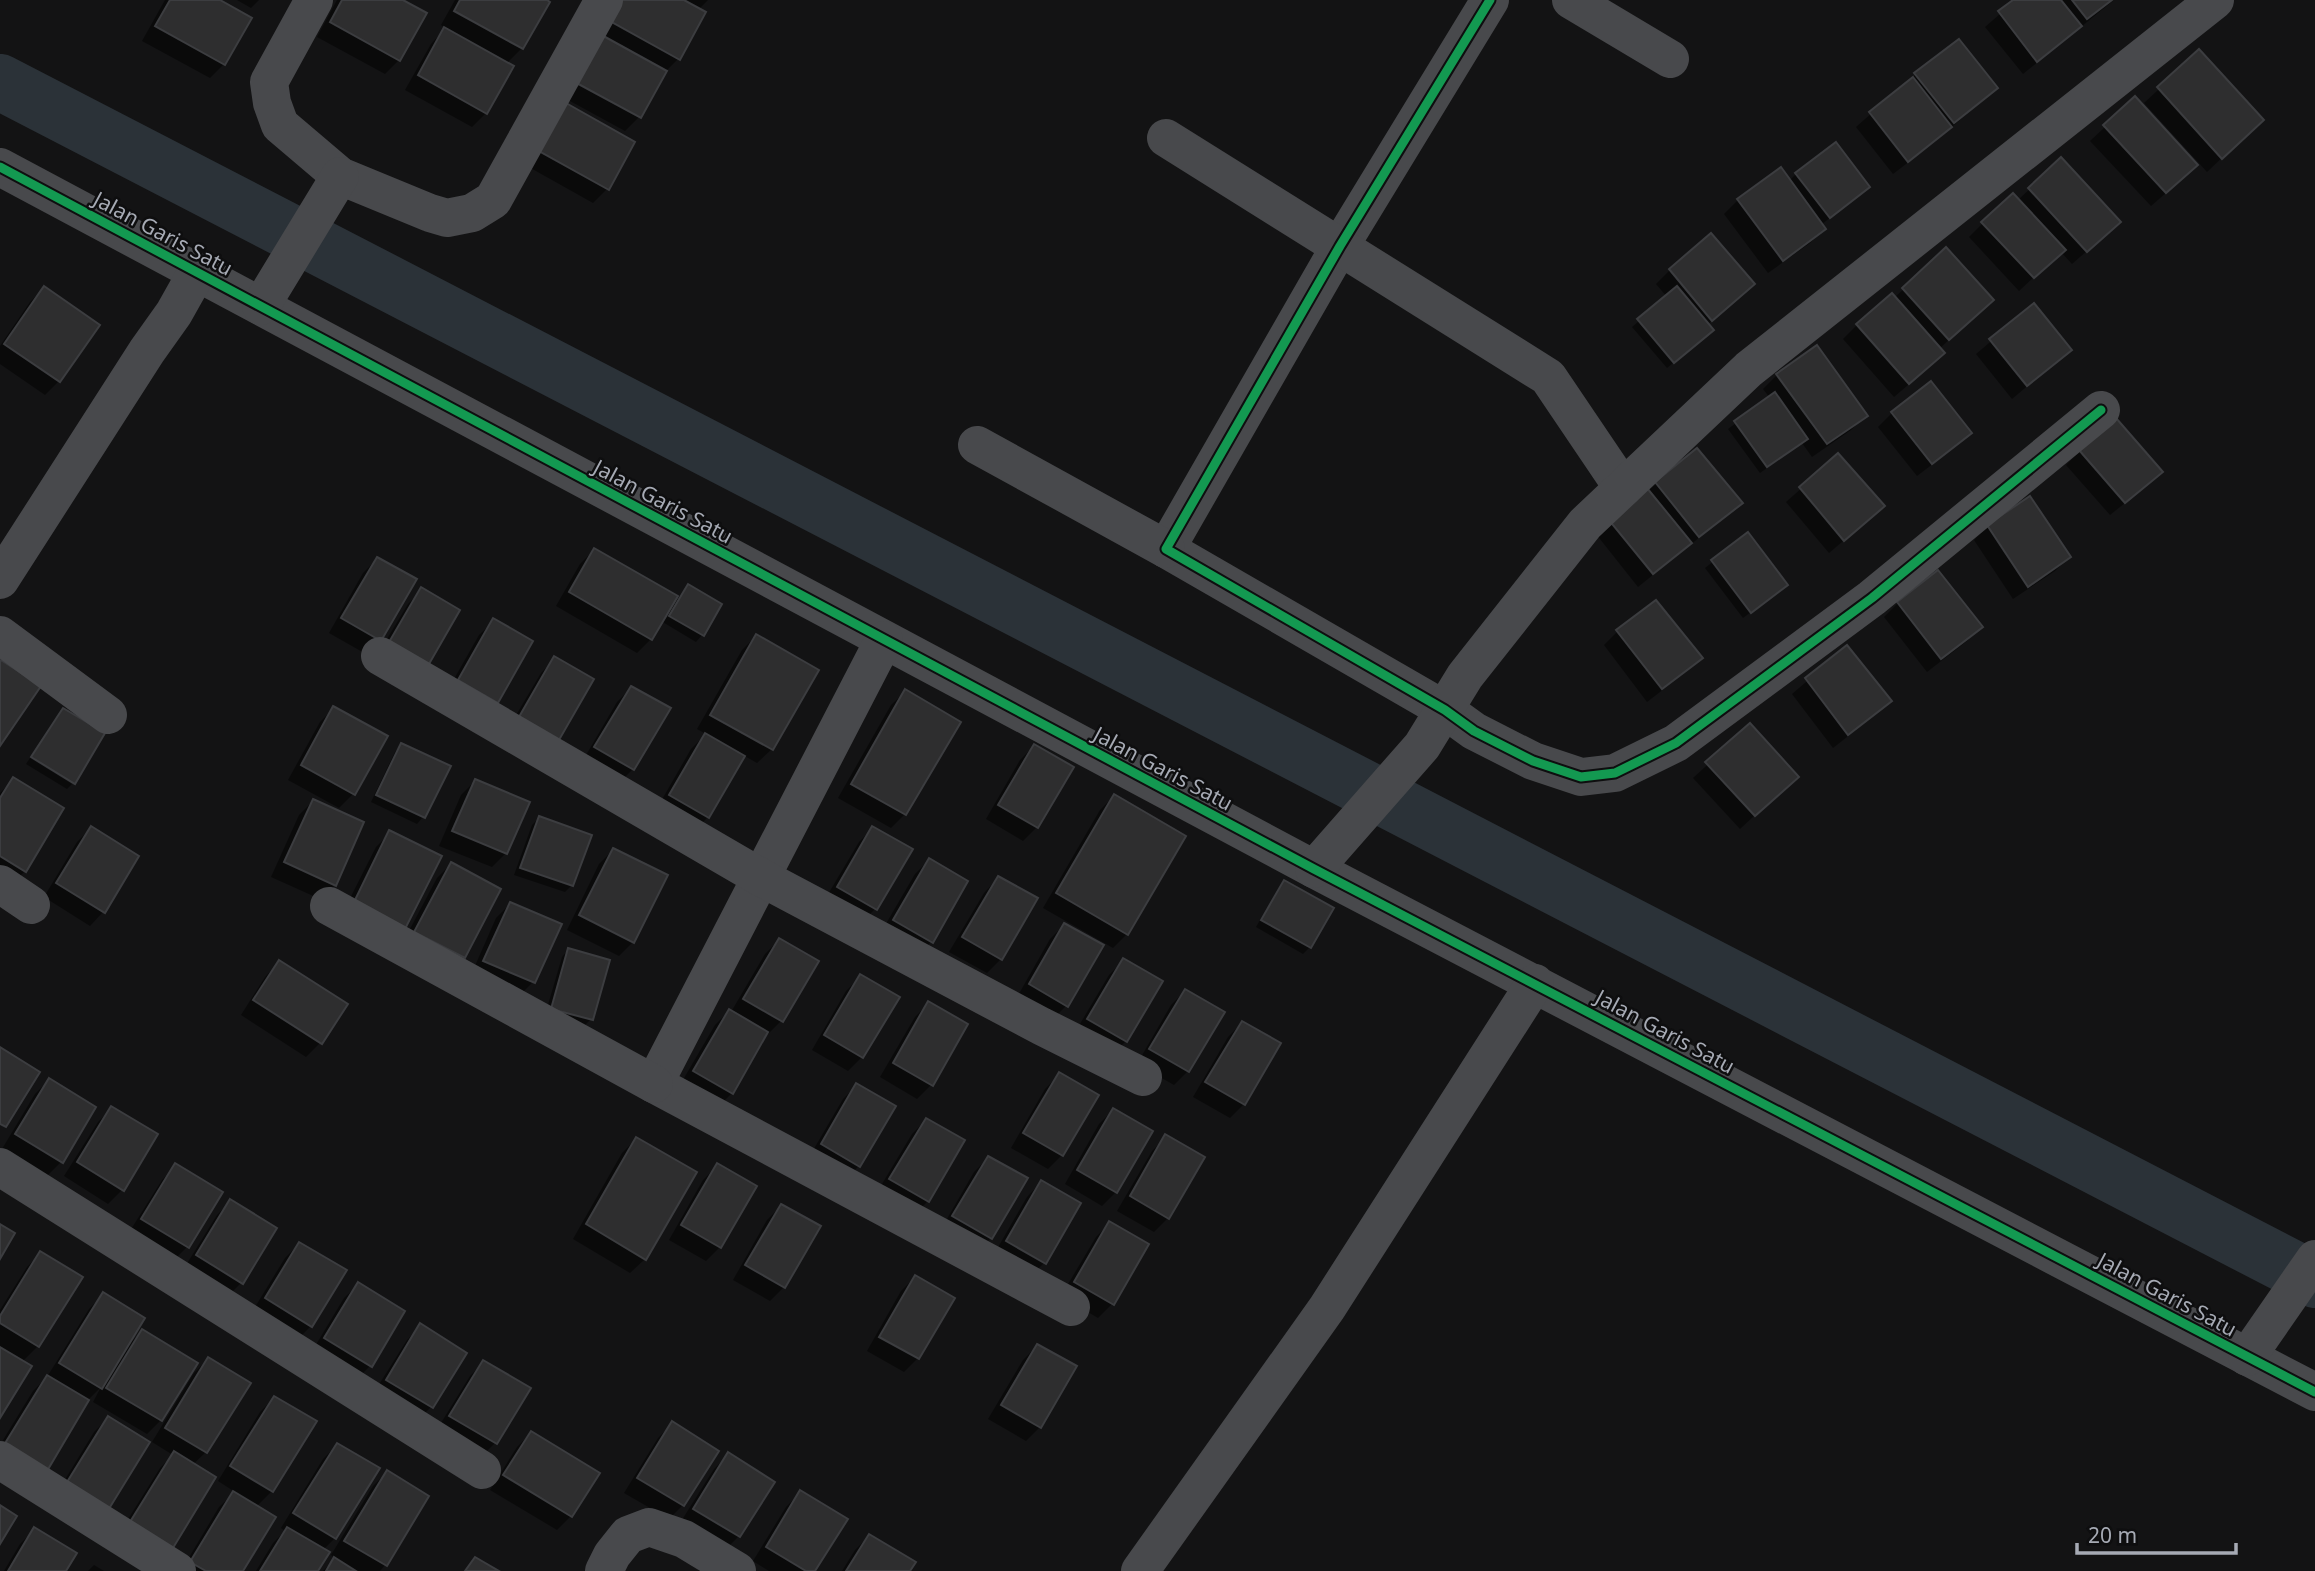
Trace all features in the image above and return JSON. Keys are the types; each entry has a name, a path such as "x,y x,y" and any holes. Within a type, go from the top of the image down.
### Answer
{"street":[{"path":"314,0 270,82 272,103 280,125 340,176 447,218 472,213 493,201 604,0"},
{"path":"1166,550 1340,246 1490,0"},
{"path":"1571,0 1670,59"},
{"path":"1314,869 1422,747 1465,676 1585,524 1749,369 2215,0"},
{"path":"1166,138 1548,377 1623,488"},
{"name":"Jalan Garis Satu","path":"0,167 197,272 267,295 884,640 1314,869 2255,1345 2315,1392"},
{"path":"267,295 340,176"},
{"path":"0,580 174,313 197,272"},
{"path":"977,445 1445,710 1474,731 1533,761 1581,776 1615,773 1676,743 1872,598 2101,410"},
{"path":"0,635 108,715"},
{"path":"654,1084 884,640"},
{"path":"380,656 762,878 1143,1077"},
{"path":"329,906 1071,1307"},
{"path":"1140,1571 1327,1308 1535,983"},
{"path":"0,1167 482,1470"},
{"path":"2255,1345 2315,1259"},
{"path":"0,1460 177,1571"},
{"path":"604,1571 612,1555 628,1535 649,1527 684,1539 737,1571"}],"building":[{"path":"170,0 220,0 252,18 225,65 155,26"},
{"path":"342,0 403,0 427,13 400,61 330,22"},
{"path":"460,0 550,2 523,49 454,11"},
{"path":"622,0 684,0 706,12 680,60 610,21"},
{"path":"2013,0 2061,0 2082,26 2037,62 1998,11"},
{"path":"2072,0 2112,0 2087,19"},
{"path":"444,27 514,66 487,114 418,75"},
{"path":"598,33 667,71 641,118 571,80"},
{"path":"1959,39 1998,88 1954,123 1914,73"},
{"path":"2199,49 2264,120 2222,159 2157,87"},
{"path":"1913,77 1952,127 1908,162 1869,112"},
{"path":"2135,96 2198,165 2166,193 2103,125"},
{"path":"566,103 635,142 609,190 539,151"},
{"path":"1836,142 1870,187 1830,218 1795,173"},
{"path":"2061,157 2121,222 2087,252 2028,188"},
{"path":"1781,167 1826,229 1783,261 1737,199"},
{"path":"2013,193 2066,250 2034,278 1981,222"},
{"path":"1711,233 1755,284 1712,321 1669,269"},
{"path":"1946,247 1994,300 1949,340 1902,288"},
{"path":"44,286 100,325 60,382 4,344"},
{"path":"1677,286 1714,330 1674,363 1637,319"},
{"path":"1892,293 1945,353 1909,384 1856,324"},
{"path":"2034,303 2072,350 2027,386 1989,339"},
{"path":"1817,345 1868,416 1827,444 1776,374"},
{"path":"1931,381 1972,433 1932,464 1891,412"},
{"path":"1775,392 1808,439 1767,467 1734,421"},
{"path":"2116,418 2163,472 2125,503 2079,450"},
{"path":"1697,448 1743,503 1699,537 1655,482"},
{"path":"1838,453 1885,506 1844,541 1799,487"},
{"path":"1647,488 1692,543 1653,574 1608,519"},
{"path":"2030,496 2071,557 2028,587 1987,525"},
{"path":"1748,532 1788,585 1751,613 1711,560"},
{"path":"594,548 678,596 652,640 569,592"},
{"path":"377,557 417,579 381,641 341,618"},
{"path":"1938,570 1983,627 1941,659 1897,602"},
{"path":"688,584 722,604 704,636 669,616"},
{"path":"421,587 460,610 425,671 385,649"},
{"path":"1656,600 1703,658 1662,689 1616,630"},
{"path":"493,618 533,641 498,703 458,680"},
{"path":"756,634 819,670 773,750 710,715"},
{"path":"1847,645 1892,701 1848,735 1805,678"},
{"path":"554,656 594,679 559,740 519,717"},
{"path":"1,660 41,686 0,746 0,662"},
{"path":"631,686 671,708 634,770 594,747"},
{"path":"905,689 961,722 906,815 851,784"},
{"path":"333,706 388,736 355,795 301,765"},
{"path":"63,708 105,733 75,784 31,757"},
{"path":"1750,723 1799,777 1755,816 1705,762"},
{"path":"705,733 745,756 709,818 669,795"},
{"path":"401,743 451,766 425,818 376,795"},
{"path":"1034,744 1074,767 1038,828 998,805"},
{"path":"13,777 64,808 26,872 0,856 0,798"},
{"path":"475,779 530,802 507,854 452,831"},
{"path":"1114,794 1186,836 1128,935 1056,893"},
{"path":"313,799 364,822 336,886 284,862"},
{"path":"539,816 592,835 573,886 520,868"},
{"path":"91,826 139,856 105,913 56,883"},
{"path":"872,826 913,849 877,910 837,887"},
{"path":"389,830 442,856 405,929 353,904"},
{"path":"613,848 668,875 634,943 579,915"},
{"path":"929,858 968,881 933,943 893,920"},
{"path":"451,862 501,889 465,958 414,932"},
{"path":"998,876 1038,898 1002,960 962,937"},
{"path":"1284,880 1334,908 1311,948 1261,920"},
{"path":"510,902 562,924 535,983 483,961"},
{"path":"1064,923 1104,945 1068,1007 1029,984"},
{"path":"779,938 819,961 783,1022 743,999"},
{"path":"568,948 610,960 593,1020 551,1009"},
{"path":"1123,958 1163,981 1127,1042 1087,1019"},
{"path":"279,960 348,1004 322,1044 253,1000"},
{"path":"860,974 900,997 863,1058 824,1035"},
{"path":"1185,989 1225,1012 1189,1072 1149,1049"},
{"path":"928,1001 968,1024 933,1086 893,1063"},
{"path":"729,1009 768,1032 733,1094 693,1071"},
{"path":"1242,1021 1281,1043 1245,1105 1205,1082"},
{"path":"0,1047 40,1072 6,1127 0,1124"},
{"path":"1059,1072 1099,1095 1063,1156 1023,1133"},
{"path":"49,1078 96,1107 63,1163 15,1134"},
{"path":"856,1083 896,1106 860,1167 821,1144"},
{"path":"111,1106 158,1134 124,1191 77,1162"},
{"path":"1113,1108 1153,1131 1117,1193 1077,1170"},
{"path":"926,1118 965,1140 929,1202 889,1179"},
{"path":"1165,1134 1205,1157 1169,1219 1130,1196"},
{"path":"636,1137 697,1172 646,1260 586,1224"},
{"path":"988,1156 1028,1178 992,1239 952,1216"},
{"path":"175,1163 223,1192 189,1248 141,1219"},
{"path":"717,1163 757,1186 721,1248 681,1225"},
{"path":"1041,1180 1081,1203 1046,1264 1006,1241"},
{"path":"230,1199 277,1228 243,1284 196,1255"},
{"path":"781,1204 821,1226 785,1288 745,1265"},
{"path":"1109,1221 1149,1244 1114,1305 1074,1282"},
{"path":"0,1224 15,1233 0,1259"},
{"path":"299,1242 347,1270 312,1327 265,1298"},
{"path":"40,1251 83,1277 39,1347 0,1323 0,1316"},
{"path":"915,1275 955,1298 919,1359 879,1337"},
{"path":"358,1282 405,1311 372,1367 324,1338"},
{"path":"103,1292 145,1318 102,1389 59,1363"},
{"path":"420,1323 467,1353 433,1408 386,1380"},
{"path":"142,1329 198,1363 162,1421 106,1388"},
{"path":"1037,1344 1077,1366 1041,1428 1001,1405"},
{"path":"0,1347 32,1366 0,1418"},
{"path":"208,1357 251,1383 207,1453 165,1428"},
{"path":"483,1360 531,1388 497,1444 449,1416"},
{"path":"47,1375 89,1400 47,1471 4,1445"},
{"path":"274,1396 317,1421 273,1492 230,1466"},
{"path":"108,1416 150,1442 107,1512 64,1487"},
{"path":"672,1421 719,1451 684,1506 637,1478"},
{"path":"531,1431 600,1473 572,1517 503,1475"},
{"path":"337,1443 380,1468 336,1539 293,1513"},
{"path":"174,1451 216,1477 173,1548 130,1522"},
{"path":"728,1452 775,1482 740,1537 693,1509"},
{"path":"387,1470 429,1496 387,1566 344,1541"},
{"path":"800,1490 848,1519 815,1571 806,1571 766,1547"},
{"path":"233,1491 276,1517 243,1571 206,1571 190,1562"},
{"path":"0,1505 17,1516 0,1544"},
{"path":"34,1527 77,1553 66,1571 8,1571"},
{"path":"287,1527 330,1552 318,1571 260,1571"},
{"path":"869,1534 916,1562 910,1571 846,1571"},
{"path":"334,1557 356,1571 326,1571"},
{"path":"475,1557 499,1571 465,1571"}],"waterway":[{"path":"0,82 2315,1280"}],"cycle path":[{"path":"1490,0 1340,246 1166,549 1445,710 1474,731 1533,761 1581,777 1615,773 1676,743 1872,598 2101,410"},
{"path":"0,167 1314,869 2315,1392"}]}
